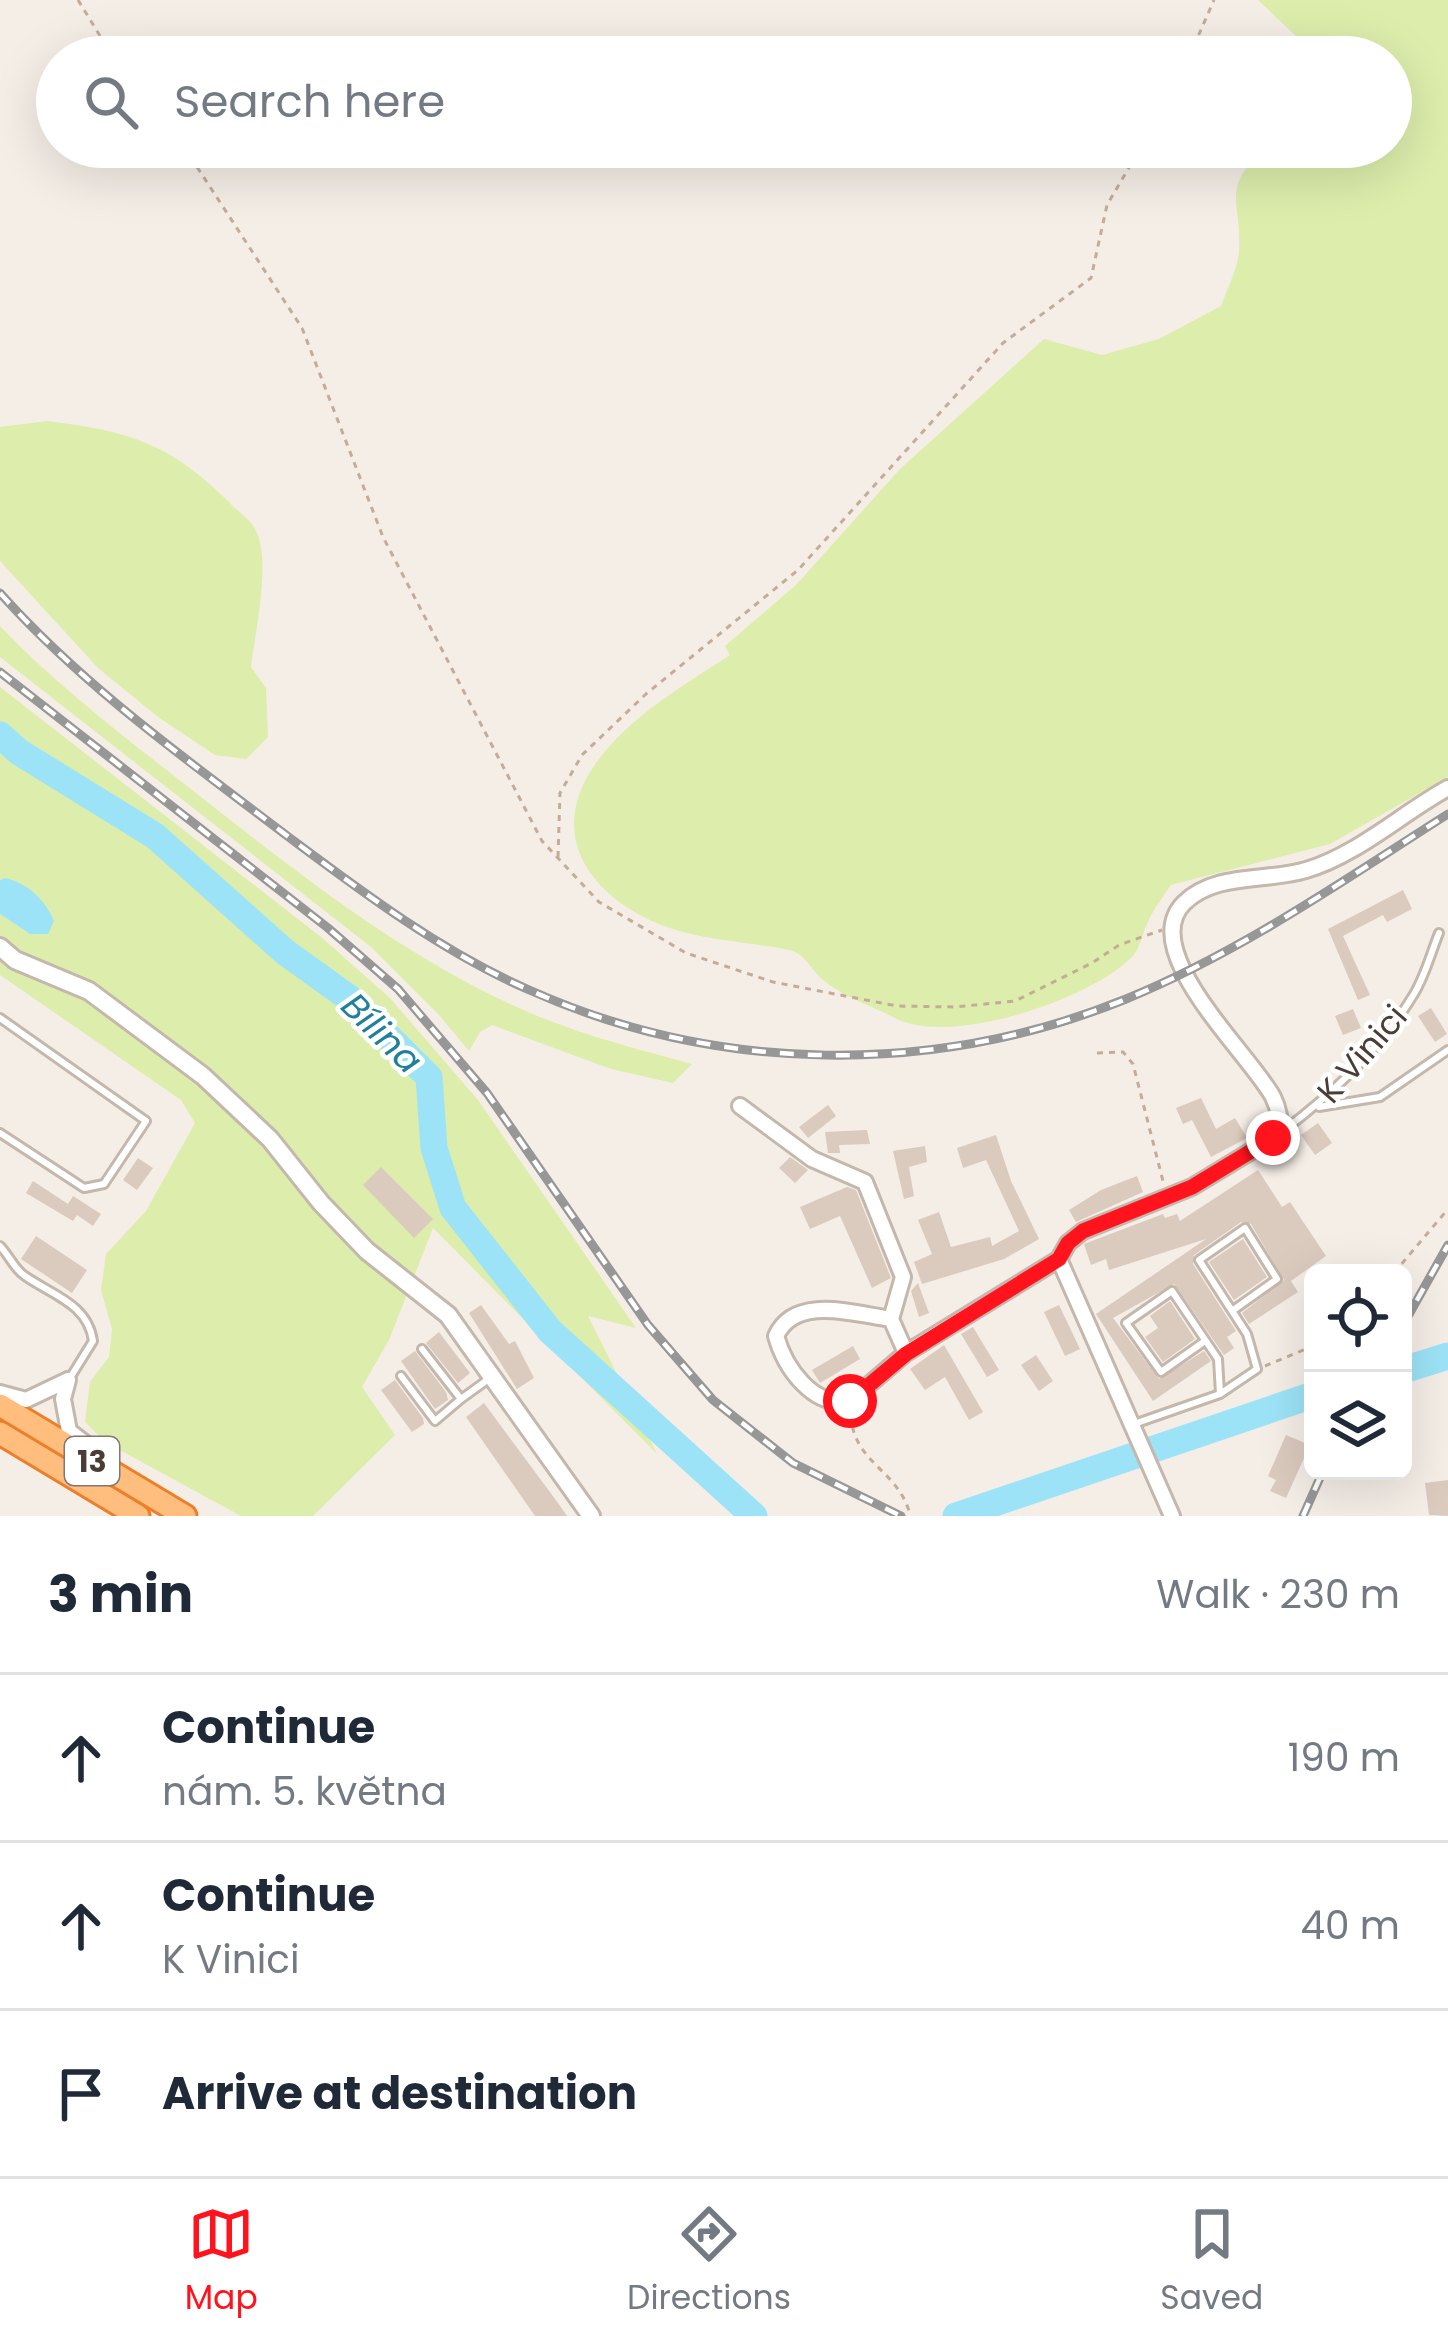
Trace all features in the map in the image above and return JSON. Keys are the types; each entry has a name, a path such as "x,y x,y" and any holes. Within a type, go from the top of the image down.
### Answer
{"highway":[{"name":"13","path":"0,1405 185,1516"},
{"name":"13","path":"0,1433 138,1516"}],"street":[{"path":"1280,1133 1272,1096 1175,959 1171,926 1176,913 1193,895 1231,881 1288,875 1330,862 1448,788"},
{"path":"0,947 15,960 89,991 203,1076 271,1139 320,1203 367,1251 448,1315 591,1516"},
{"path":"740,1106 812,1159 865,1182 903,1277 891,1319 906,1354 850,1401 823,1399 797,1377 776,1336 797,1312 836,1310 891,1319"},
{"name":"K Vinici","path":"906,1354 1059,1259 1083,1231 1192,1187 1280,1133"},
{"path":"1059,1259 1172,1516"},
{"path":"0,1393 26,1400 68,1380"},
{"path":"68,1380 63,1399 69,1431 201,1516"}],"lane":[{"name":"K Vinici","path":"1280,1133 1315,1107 1382,1037 1415,992 1439,933"},
{"path":"0,1018 146,1121 104,1184 84,1188 0,1133"},
{"path":"1315,1107 1380,1096 1448,1049"},
{"path":"1133,1430 1220,1394 1257,1369 1247,1334 1232,1311 1199,1260 1245,1228 1276,1279 1232,1311"},
{"path":"0,1246 19,1273 74,1306 89,1322 93,1341 68,1380"},
{"path":"1205,1341 1161,1372 1126,1323 1172,1291 1218,1359 1220,1394"},
{"path":"422,1349 461,1399"},
{"path":"401,1376 436,1421 493,1376"}],"path":[{"path":"78,0 100,36"},
{"path":"1198,36 1214,0"},
{"path":"198,168 302,328 383,537 542,841 599,902 686,953 773,982 897,1006 1015,1001 1120,945 1171,926"},
{"path":"558,858 560,793 582,755 646,694 798,570 1003,343 1091,278 1107,205 1129,168"},
{"path":"1096,1053 1123,1052 1133,1064 1167,1197"},
{"path":"1402,1264 1448,1209"},
{"path":"1257,1369 1304,1350"},
{"path":"850,1401 856,1444 902,1488 909,1511"}],"green space":[{"path":"1258,0 1448,0 1448,777 1330,844 1171,885 1135,954 1112,973 1053,1003 983,1023 949,1027 895,1018 830,985 795,952 687,933 622,903 601,886 576,843 574,818 580,791 596,763 658,703 730,655 725,646 796,585 900,469 1044,339 1102,355 1159,339 1221,306 1238,258 1236,196 1246,168 1412,168 1412,36 1296,36"},
{"path":"47,421 125,435 167,453 207,482 255,529 262,576 251,667 266,688 268,737 246,759 215,755 158,717 98,668 0,561 0,427"},
{"path":"0,626 114,729 305,878 388,935 474,986 540,1017 692,1064 673,1083 611,1069 492,1025 480,1032 469,1051 371,947 0,657"},
{"path":"0,687 321,937 390,998 478,1100 636,1328 588,1316 657,1454 433,1228 389,1340 362,1387 395,1435 313,1516 241,1516 105,1442 85,1422 90,1382 109,1357 112,1329 101,1290 106,1254 146,1211 195,1123 181,1100 0,975 0,914 30,934 5,878 0,880"}],"water":[{"path":"0,880 28,888 46,906 54,921 48,934 30,934 0,914"}],"building":[{"path":"1403,890 1412,909 1387,922 1383,915 1343,936 1370,995 1358,1000 1328,929"},
{"path":"1431,1008 1447,1034 1435,1042 1418,1016"},
{"path":"1353,1009 1361,1028 1343,1035 1335,1016"},
{"path":"1201,1098 1216,1129 1235,1118 1247,1138 1211,1157 1192,1120 1183,1124 1176,1108"},
{"path":"828,1105 836,1116 808,1138 799,1127"},
{"path":"1318,1123 1332,1143 1315,1155 1301,1135"},
{"path":"867,1130 870,1144 839,1145 840,1153 828,1153 825,1132"},
{"path":"996,1135 1011,1181 1039,1239 1004,1259 922,1284 914,1262 932,1254 918,1220 939,1212 951,1247 990,1237 992,1246 1019,1231 986,1160 963,1168 957,1148"},
{"path":"925,1146 927,1162 909,1167 914,1196 904,1199 893,1151"},
{"path":"790,1157 808,1170 795,1183 779,1168"},
{"path":"138,1158 153,1168 137,1190 123,1180"},
{"path":"381,1167 433,1219 414,1238 363,1185"},
{"path":"1258,1170 1282,1207 1290,1202 1326,1256 1315,1264 1304,1264 1304,1272 1291,1281 1298,1292 1249,1324 1242,1313 1284,1280 1251,1224 1241,1222 1194,1255 1193,1264 1236,1331 1227,1337 1234,1348 1224,1355 1174,1284 1113,1318 1159,1379 1204,1351 1211,1361 1153,1401 1096,1314 1206,1239 1109,1270 1106,1259 1091,1265 1084,1244 1163,1214 1165,1218 1177,1214 1180,1221"},
{"path":"1137,1176 1143,1192 1076,1222 1069,1210"},
{"path":"33,1181 68,1204 73,1196 101,1214 93,1226 77,1215 73,1221 26,1193"},
{"path":"847,1187 856,1190 891,1278 872,1288 840,1216 810,1229 800,1207"},
{"path":"36,1236 87,1270 72,1293 21,1259"},
{"path":"1243,1239 1267,1277 1234,1300 1209,1262"},
{"path":"918,1283 929,1313 919,1317 911,1291"},
{"path":"1170,1301 1195,1339 1163,1362 1145,1337 1158,1328 1150,1316"},
{"path":"481,1305 509,1344 515,1341 534,1378 517,1389 469,1313"},
{"path":"1059,1305 1080,1349 1065,1356 1044,1312"},
{"path":"973,1327 999,1370 987,1377 961,1334"},
{"path":"439,1332 470,1373 458,1383 426,1343"},
{"path":"944,1345 983,1412 969,1420 945,1377 925,1390 910,1369"},
{"path":"853,1346 860,1359 820,1383 812,1370"},
{"path":"415,1351 446,1392 448,1400 435,1409 401,1361"},
{"path":"1036,1355 1053,1381 1039,1391 1021,1365"},
{"path":"395,1380 423,1418 424,1424 412,1432 381,1390"},
{"path":"484,1403 567,1516 535,1516 466,1417"},
{"path":"1286,1435 1304,1442 1304,1458 1286,1498 1270,1491 1276,1480 1268,1476"},
{"path":"1448,1480 1448,1516 1429,1515 1425,1483"}],"waterway":[{"name":"Bílina","path":"0,735 19,752 155,836 285,952 349,998 429,1077 434,1148 453,1208 550,1331 754,1516"},
{"name":"Bílina","path":"1412,1367 1448,1356"},
{"name":"Bílina","path":"956,1516 1304,1398"}],"railway":[{"path":"0,593 139,722 318,859 434,939 495,974 599,1017 673,1037 749,1050 902,1053 1053,1024 1126,999 1210,960 1448,814"},
{"path":"0,672 328,928 398,989 487,1093 648,1325 713,1400 793,1463 901,1516"},
{"path":"1412,1309 1448,1245"},
{"path":"1303,1516 1319,1480"}],"route":[{"path":"850,1401 906,1354 1059,1259 1083,1231 1192,1187 1273,1138"}]}
